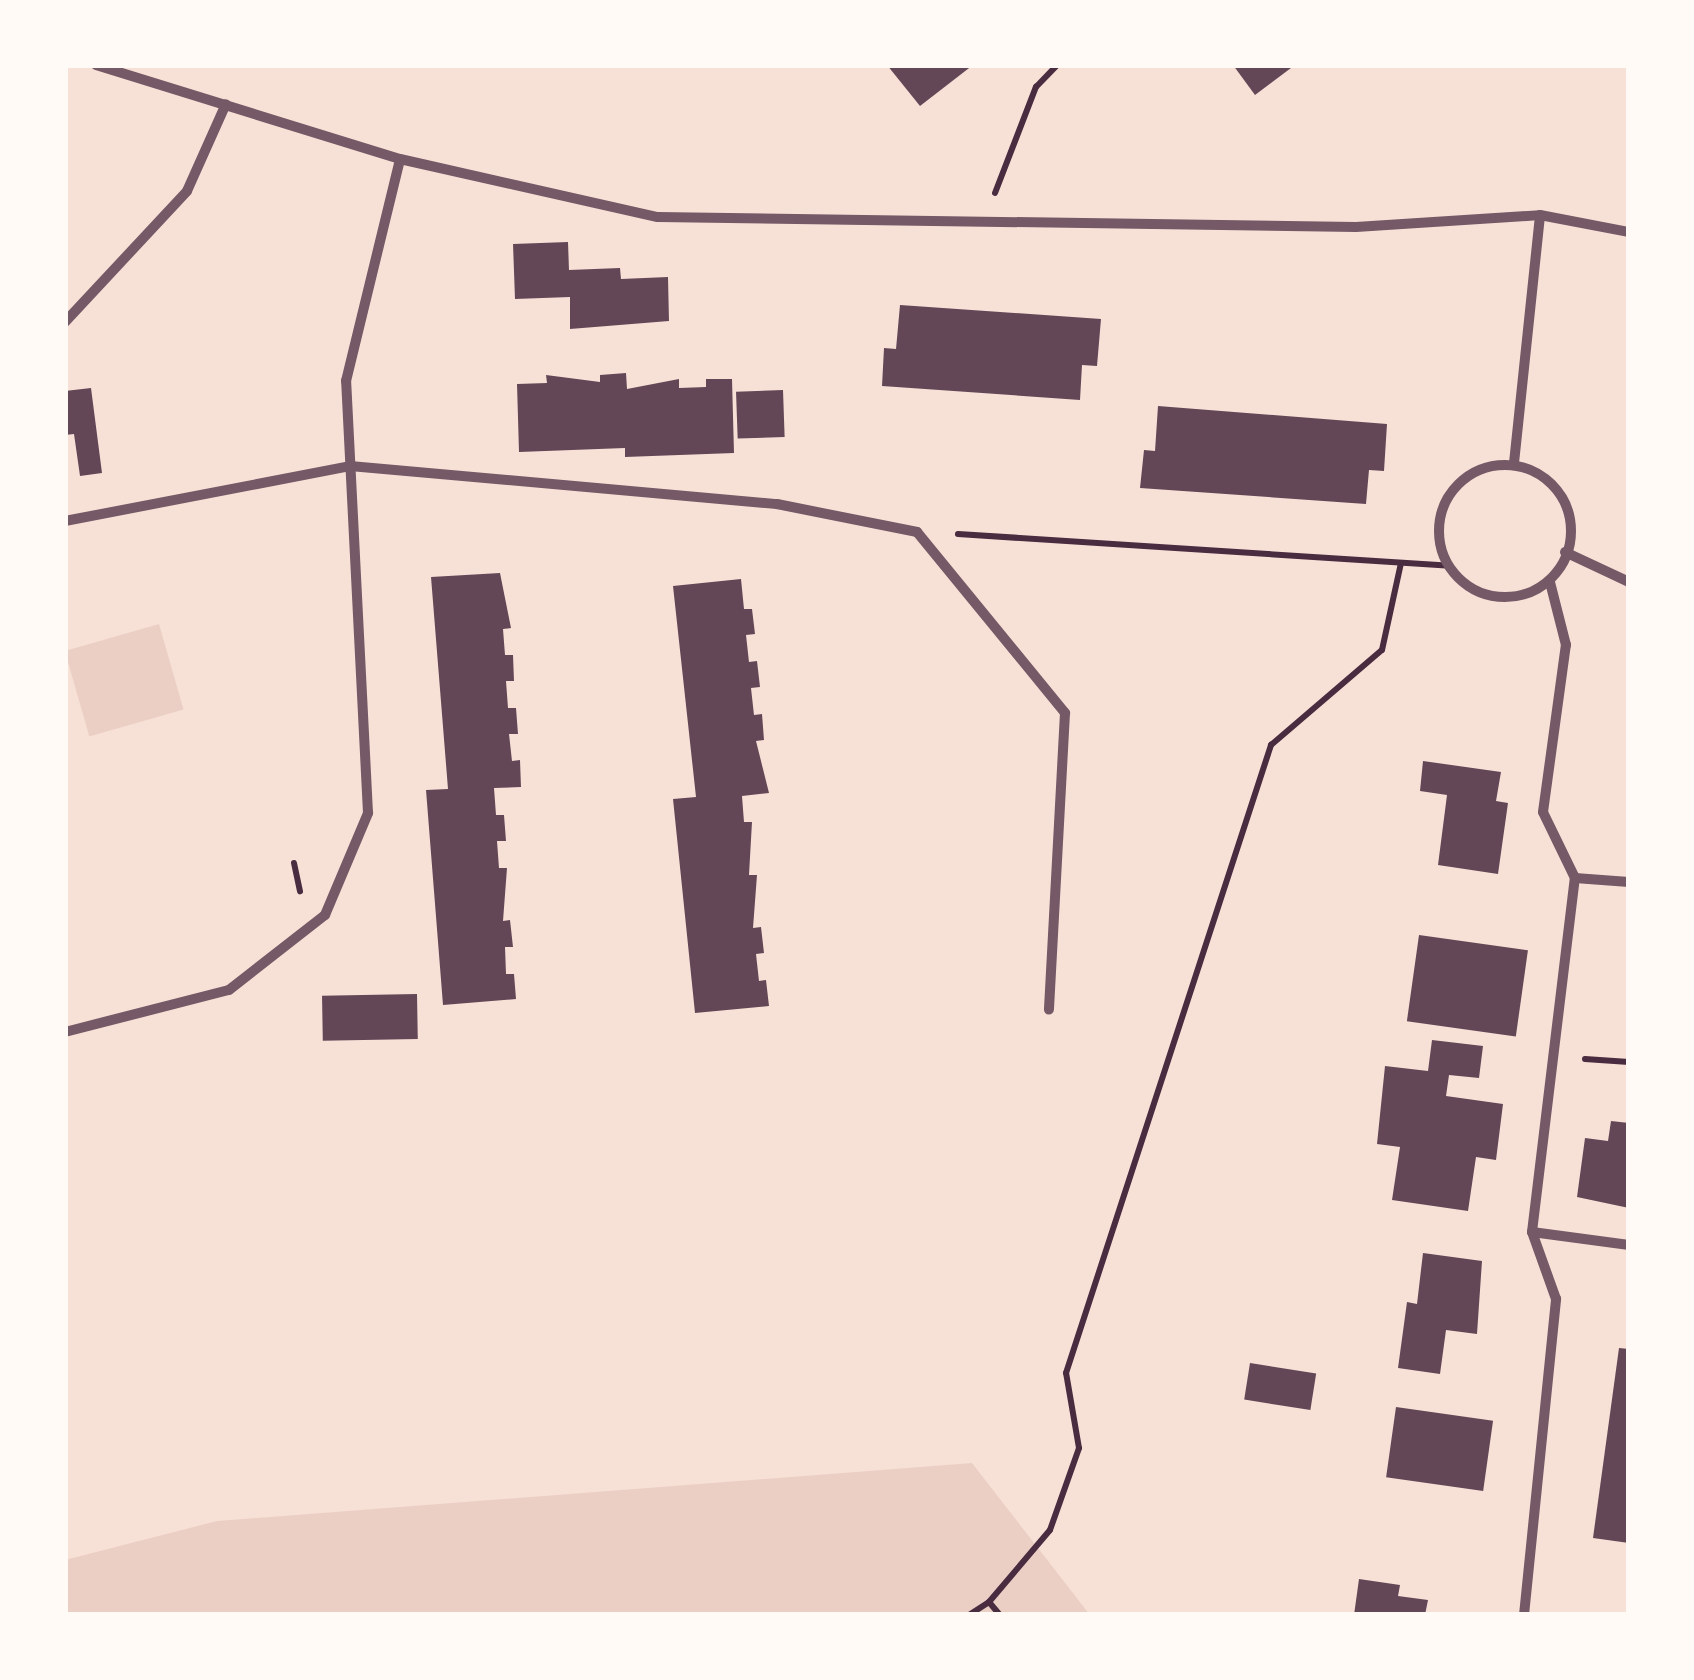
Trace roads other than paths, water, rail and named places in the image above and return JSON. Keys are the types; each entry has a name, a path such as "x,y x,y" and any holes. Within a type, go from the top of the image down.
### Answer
{"street":[{"path":"96,65 400,159 658,217 1356,227 1540,215 1629,232"},
{"path":"65,322 187,191 226,104"},
{"path":"65,1032 228,990 325,915 368,813 346,381 400,159"},
{"path":"1514,463 1540,215"},
{"path":"1514,463 1553,482 1572,520 1565,552 1550,582 1526,596 1498,599 1454,577 1436,536 1451,488 1479,467 1514,463"},
{"path":"65,521 350,466 777,504 917,532 1065,713 1049,1010"},
{"path":"1565,552 1629,582"},
{"path":"1524,1615 1556,1299 1532,1232 1575,878 1542,812 1566,645 1550,582"},
{"path":"1575,878 1629,882"},
{"path":"1532,1232 1629,1245"}]}
